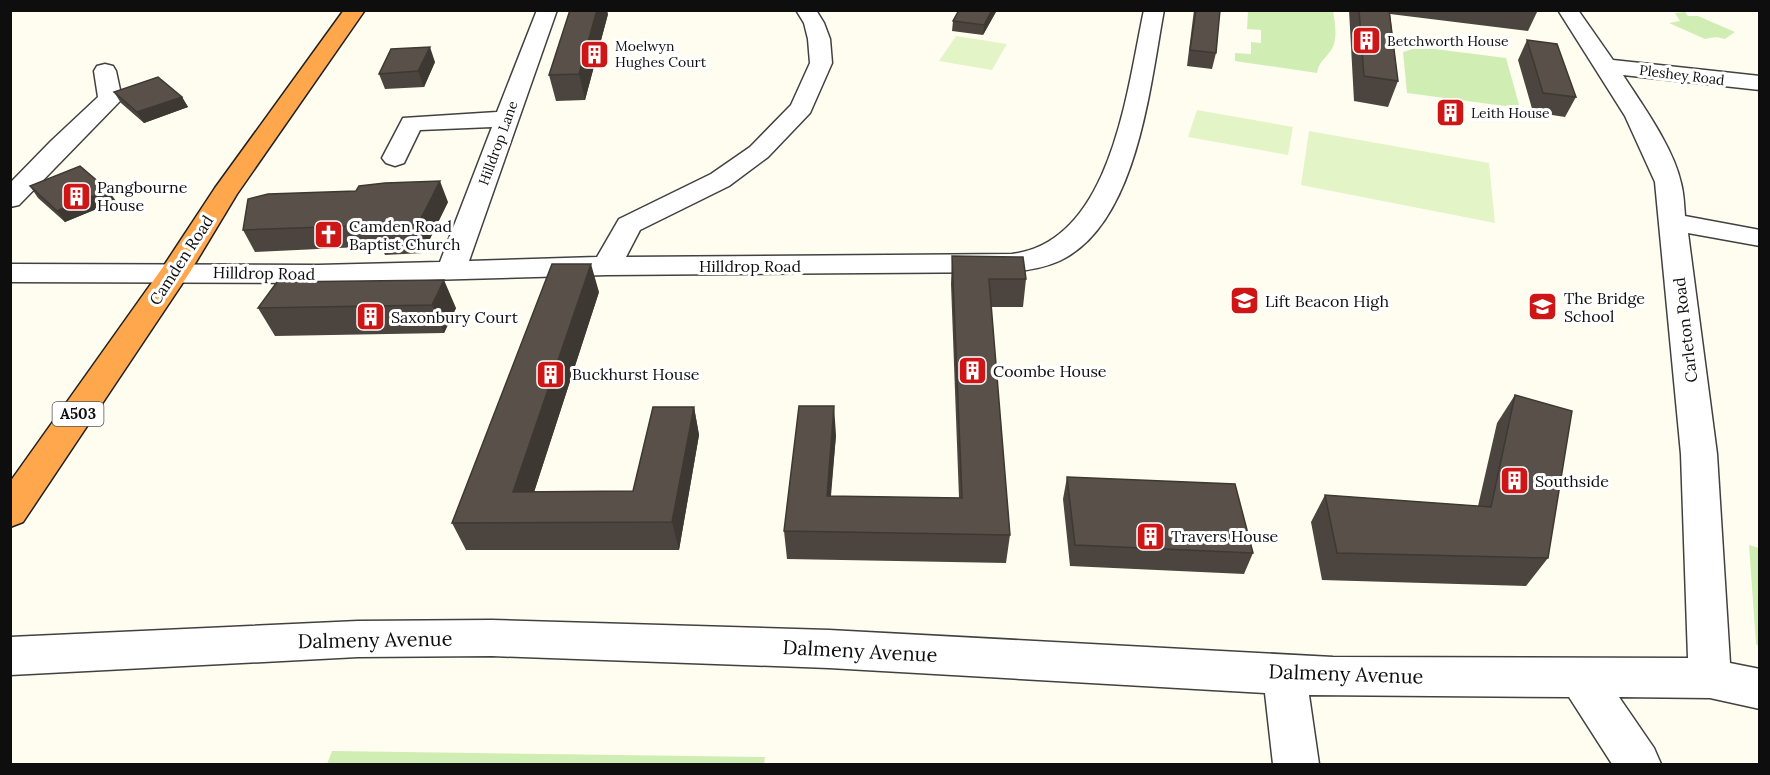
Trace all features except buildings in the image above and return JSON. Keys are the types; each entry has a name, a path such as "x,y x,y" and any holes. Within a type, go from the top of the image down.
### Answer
{"highway":[{"name":"Camden Road","path":"10,512 175,272 224,194 355,10"}],"street":[{"path":"607,266 629,225 720,180 759,152 802,108 820,63 819,39 814,23 806,10"},
{"name":"Hilldrop Road","path":"10,273 318,274 607,266 1012,263 1046,256 1061,249 1075,237 1098,209 1108,189 1121,158 1138,96 1154,10"},
{"name":"Carleton Road","path":"1568,10 1605,66 1663,165 1668,182 1699,454 1710,678"},
{"name":"Hilldrop Lane","path":"451,270 546,13"},
{"name":"Pleshey Road","path":"1605,66 1760,83"},
{"path":"10,199 60,146 110,99 105,71"},
{"path":"395,158 411,123 507,119"},
{"path":"1672,222 1760,237"},
{"name":"Dalmeny Avenue","path":"10,656 358,639 492,638 829,649 1333,677 1710,678 1760,689"},
{"path":"1284,673 1296,765"},
{"path":"1580,677 1638,765"}],"green space":[{"path":"1248,11 1333,11 1336,32 1334,43 1320,64 1317,73 1235,61 1235,53 1251,54 1251,42 1261,43 1261,30 1247,29"},
{"path":"1685,12 1688,16 1698,16 1735,32 1725,39 1716,37 1705,39 1669,23 1680,21 1675,13"},
{"path":"956,36 1007,44 992,70 939,61"},
{"path":"1419,47 1506,58 1520,108 1407,93 1403,52"},
{"path":"1197,110 1293,127 1288,155 1188,137"},
{"path":"1309,131 1489,163 1495,223 1301,185"},
{"path":"1749,545 1759,548 1759,647 1756,644"},
{"path":"332,751 765,757 764,764 327,764"}],"place":[{"name":"Betchworth House","path":"1366,41"},
{"name":"Moelwyn Hughes Court","path":"594,54"},
{"name":"Leith House","path":"1450,113"},
{"name":"Pangbourne House","path":"76,196"},
{"name":"Camden Road Baptist Church","path":"328,235"},
{"name":"Lift Beacon High","path":"1244,301"},
{"name":"The Bridge School","path":"1543,307"},
{"name":"Saxonbury Court","path":"370,317"},
{"name":"Coombe House","path":"972,371"},
{"name":"Buckhurst House","path":"551,374"},
{"name":"Southside","path":"1514,481"},
{"name":"Travers House","path":"1150,536"}]}
